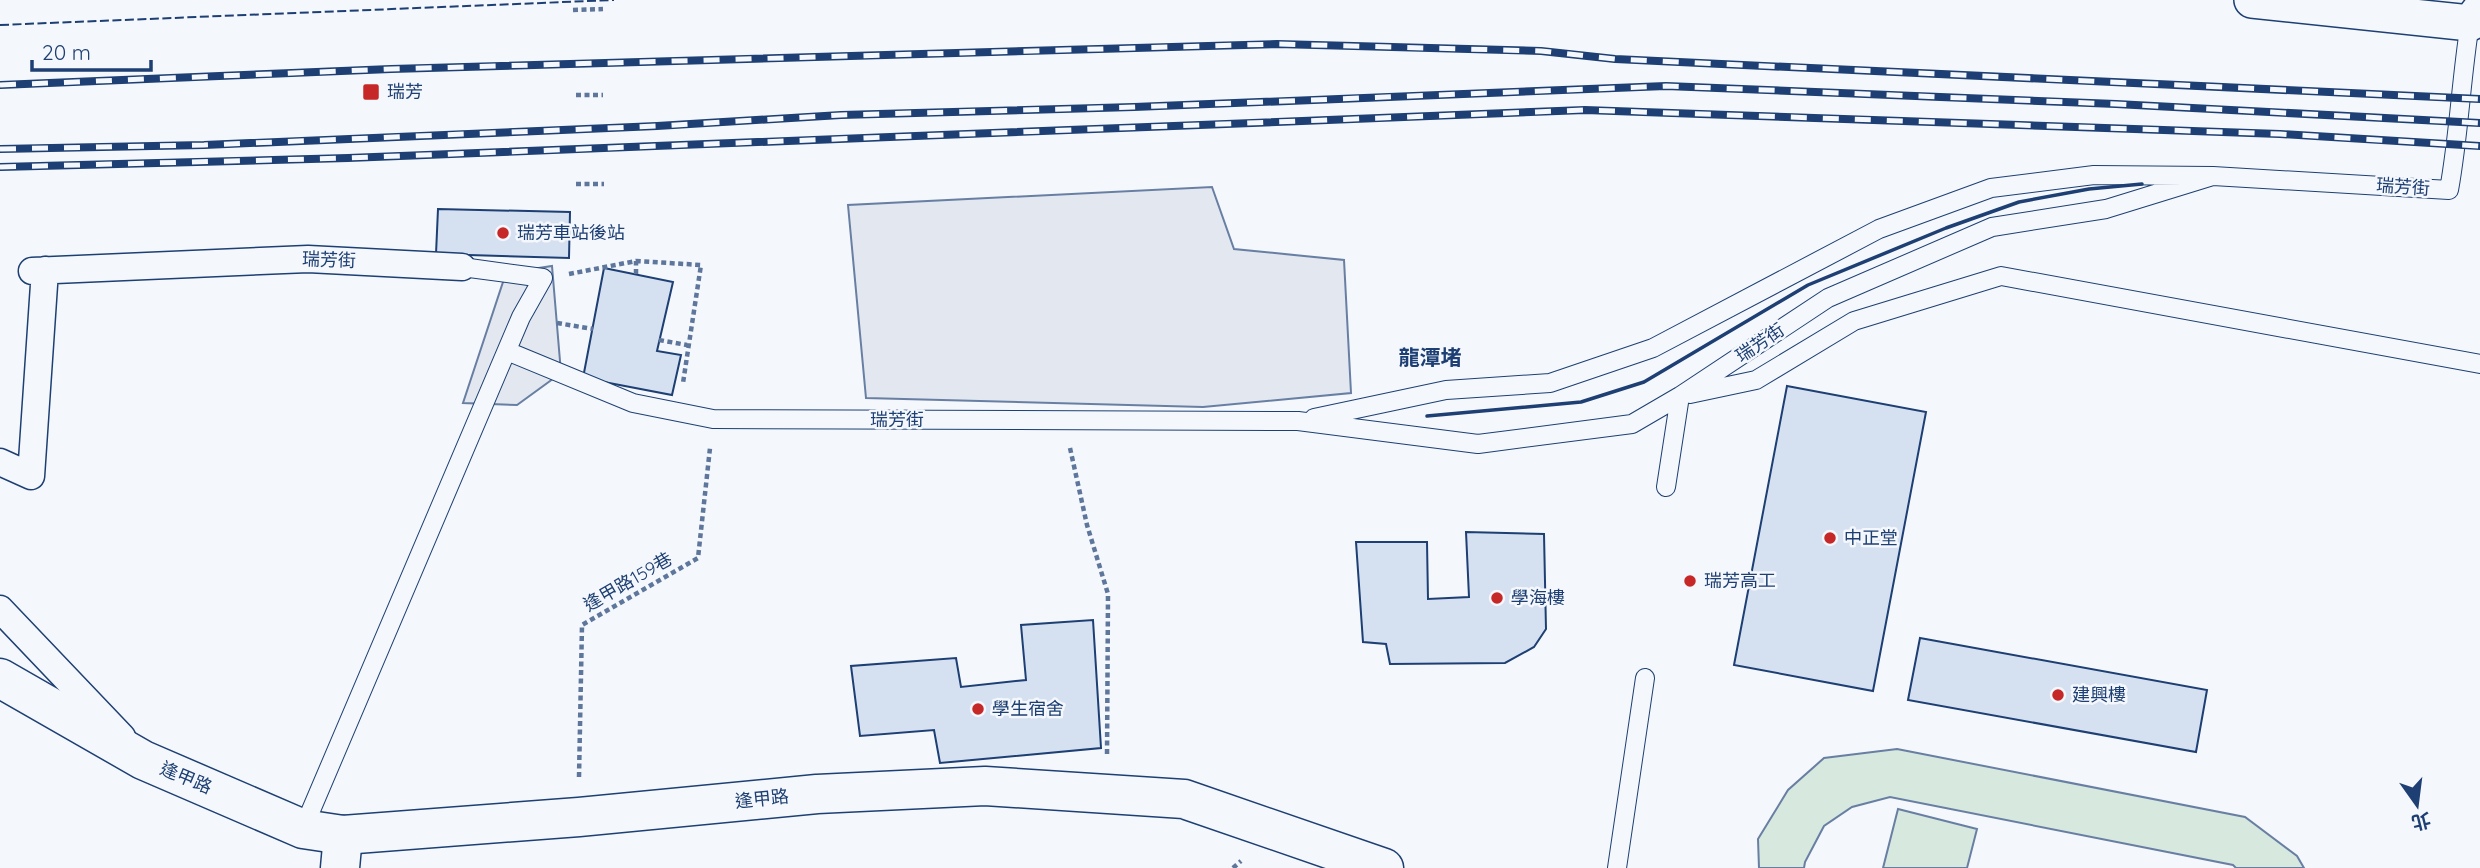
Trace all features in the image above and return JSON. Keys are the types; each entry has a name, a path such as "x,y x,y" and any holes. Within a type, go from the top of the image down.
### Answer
{"main road":[{"name":"逢甲路","path":"0,677 144,760 303,829 342,851 579,817 817,794 985,786 1184,799 1384,868"}],"street":[{"path":"2252,0 2475,16"},
{"name":"瑞芳街","path":"0,462 31,476 38,270 308,259 462,267"},
{"name":"逢甲路","path":"0,609 144,760"}],"lane":[{"name":"瑞芳街","path":"1298,421 1446,390 1550,383 1653,348 1879,229 1991,188 2094,175 2213,176 2449,190 2457,144 2460,97 2475,16"},
{"name":"瑞芳街","path":"507,351 633,403 713,419 1298,421 1478,444 1632,424 1680,396 1828,298 1992,227 2106,209 2213,176"},
{"name":"瑞芳街","path":"462,267 543,278"},
{"path":"1666,488 1680,396 1756,380 1854,321 2001,275 2480,364"},
{"path":"303,829 528,301 543,278"},
{"path":"1617,868 1645,678"}],"path":[{"path":"573,10 603,9"},
{"path":"576,95 603,94"},
{"path":"576,184 604,184"},
{"path":"636,261 636,274"},
{"path":"543,278 636,261 701,265 687,345 680,412"},
{"path":"557,323 593,329"},
{"path":"659,340 687,345"},
{"name":"逢甲路159巷","path":"579,817 582,625 698,558 713,419"},
{"path":"1064,420 1087,525 1108,594 1107,794"}],"shaded area":[{"path":"1212,187 1234,249 1344,260 1351,393 1203,407 866,398 848,205"},
{"path":"552,266 561,373 517,405 463,403 506,273"},
{"path":"1897,749 2245,817 2297,856 2304,868 2236,868 2233,865 1890,797 1852,807 1824,826 1804,868 1759,868 1758,839 1788,790 1824,758"},
{"path":"1898,809 1977,829 1967,868 1883,868"}],"building":[{"name":"瑞芳車站後站","path":"438,209 570,212 569,258 436,254"},
{"path":"604,268 673,282 657,351 681,355 672,395 583,378"},
{"name":"中正堂","path":"1787,386 1926,412 1873,691 1734,665"},
{"name":"學海樓","path":"1466,532 1544,534 1546,629 1534,647 1505,663 1390,664 1386,644 1363,642 1356,542 1427,542 1428,599 1469,597"},
{"name":"學生宿舍","path":"1093,620 1101,748 940,763 934,730 860,736 851,666 956,658 961,687 1026,680 1021,625"},
{"name":"建興樓","path":"1920,638 2207,690 2196,752 1908,700"}],"railway":[{"path":"0,85 391,69 1277,44 1541,51 1615,59 2480,99"},
{"path":"0,149 204,145 657,126 841,115 1134,107 1666,86 2116,104 2480,123"},
{"path":"0,167 348,158 1585,110 2280,134 2480,146"}],"fence":[{"path":"0,25 614,0"}],"wall":[{"path":"1427,416 1581,402 1644,382 1808,285 1946,228 2019,202 2089,189 2142,184"}],"place":[{"name":"瑞芳","path":"371,92"},
{"name":"瑞芳車站後站","path":"503,233"},
{"name":"中正堂","path":"1830,538"},
{"name":"瑞芳高工","path":"1690,581"},
{"name":"學海樓","path":"1497,598"},
{"name":"建興樓","path":"2058,695"},
{"name":"學生宿舍","path":"978,709"}],"district":[{"name":"龍潭堵","path":"1430,358"}]}
